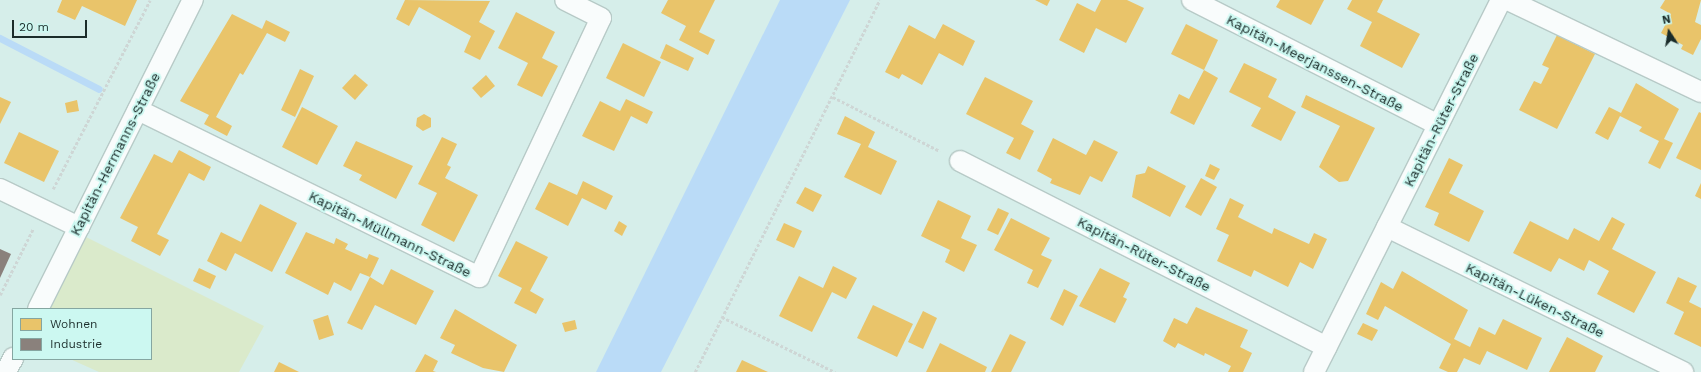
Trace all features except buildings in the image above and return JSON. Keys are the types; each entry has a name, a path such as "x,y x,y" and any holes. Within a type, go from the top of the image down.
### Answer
{"street":[{"name":"Kapitän-Hermanns-Straße","path":"38,308 193,0"},
{"name":"Kapitän-Müllmann-Straße","path":"138,110 479,277 601,18 565,0"},
{"name":"Kapitän-Meerjanssen-Straße","path":"1192,0 1438,125"},
{"name":"Kapitän-Rüter-Straße","path":"1314,372 1501,0"},
{"path":"1508,0 1701,92"},
{"name":"Kapitän-Rüter-Straße","path":"960,161 1327,347"},
{"path":"0,189 79,227"},
{"name":"Kapitän-Lüken-Straße","path":"1387,227 1683,372"},
{"path":"6,372 12,360"}],"path":[{"path":"0,295 150,0"},
{"path":"695,372 880,0"},
{"path":"833,97 960,161"},
{"path":"722,317 835,372"}],"green space":[{"path":"84,236 264,326 239,372 99,372 72,360 152,360 152,308 48,308"}],"water":[{"path":"780,0 850,0 661,372 596,372"}],"waterway":[{"path":"0,38 99,89"}]}
